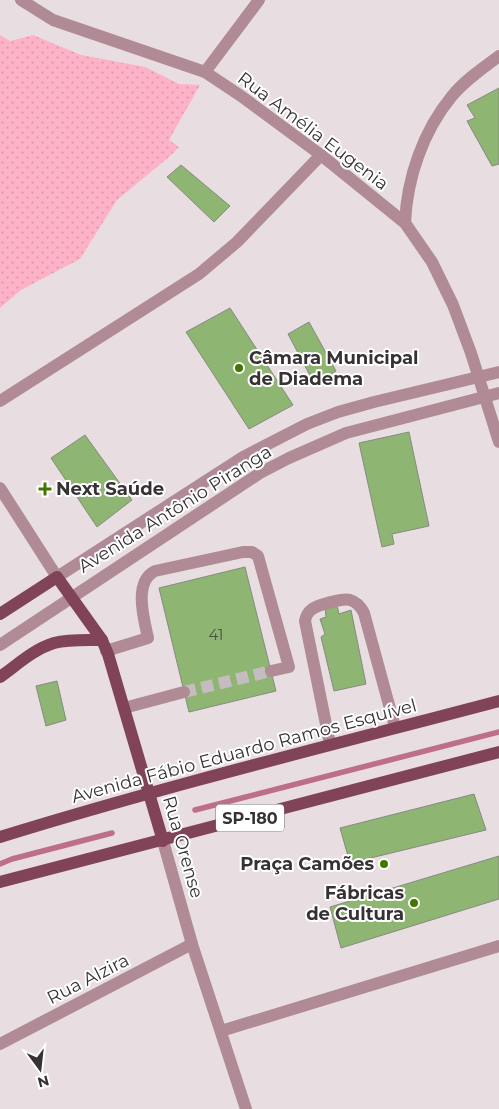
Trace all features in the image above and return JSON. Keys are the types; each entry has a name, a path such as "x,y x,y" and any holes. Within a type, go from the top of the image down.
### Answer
{"main road":[{"name":"Rua Orense","path":"57,577 104,646 163,841"},
{"name":"Avenida Antônio Piranga","path":"0,614 57,577"},
{"path":"0,677 41,649 55,643 71,641 104,646"},
{"name":"Avenida Fábio Eduardo Ramos Esquível","path":"0,837 149,793 499,701"},
{"name":"SP-180","path":"0,882 499,752"}],"street":[{"path":"204,72 259,0"},
{"name":"Rua Amélia Eugenia","path":"27,2 54,20 204,72 241,96 321,155 404,223 432,262 453,305 499,442"},
{"path":"404,223 408,188 412,174 423,143 438,116 453,95 470,78 499,56"},
{"path":"0,401 199,274 237,242 321,155"},
{"name":"Avenida Antônio Piranga","path":"57,577 243,457 299,428 347,409 499,372"},
{"name":"Avenida Antônio Piranga","path":"0,645 71,596 260,473 289,458 346,433 499,393"},
{"path":"0,488 57,577"},
{"path":"104,646 148,638 140,603 146,578 150,574 155,571 244,552 252,552 258,556 289,667 271,671"},
{"path":"330,744 306,621 310,611 315,607 349,599 356,602 364,613 395,727"},
{"path":"124,708 184,692"},
{"name":"Rua Orense","path":"163,841 192,944 246,1109"},
{"name":"Rua Alzira","path":"0,1044 192,944"},
{"path":"221,1031 499,946"}],"shaded area":[{"path":"0,35 10,41 33,35 81,55 145,67 179,84 200,85 169,140 179,147 117,200 80,259 21,290 0,308"}],"building":[{"path":"499,88 499,164 492,166 467,121 475,118 467,105"},
{"path":"181,165 230,206 214,222 167,177"},
{"name":"Câmara Municipal de Diadema","path":"230,308 293,405 249,429 186,332"},
{"path":"309,322 336,371 315,385 288,334"},
{"path":"409,432 429,526 392,534 394,544 382,547 359,443"},
{"path":"85,435 132,500 97,527 51,458"},
{"path":"245,567 276,691 189,712 159,588"},
{"path":"337,605 339,614 351,610 366,684 334,691 321,637 325,634 320,619 326,617 325,607"},
{"path":"57,681 66,720 46,726 36,686"},
{"path":"474,794 486,830 350,863 340,828"},
{"name":"Fábricas de Cultura","path":"499,856 499,899 341,948 330,907"}],"waterway":[{"path":"195,810 499,732"},
{"path":"0,864 12,859 112,833"}],"tunnel":[{"path":"184,692 271,671"}],"place":[{"name":"Câmara Municipal de Diadema","path":"239,368"},
{"name":"Next Saúde","path":"45,489"},
{"name":"Praça Camões","path":"384,864"},
{"name":"Fábricas de Cultura","path":"414,903"}]}
